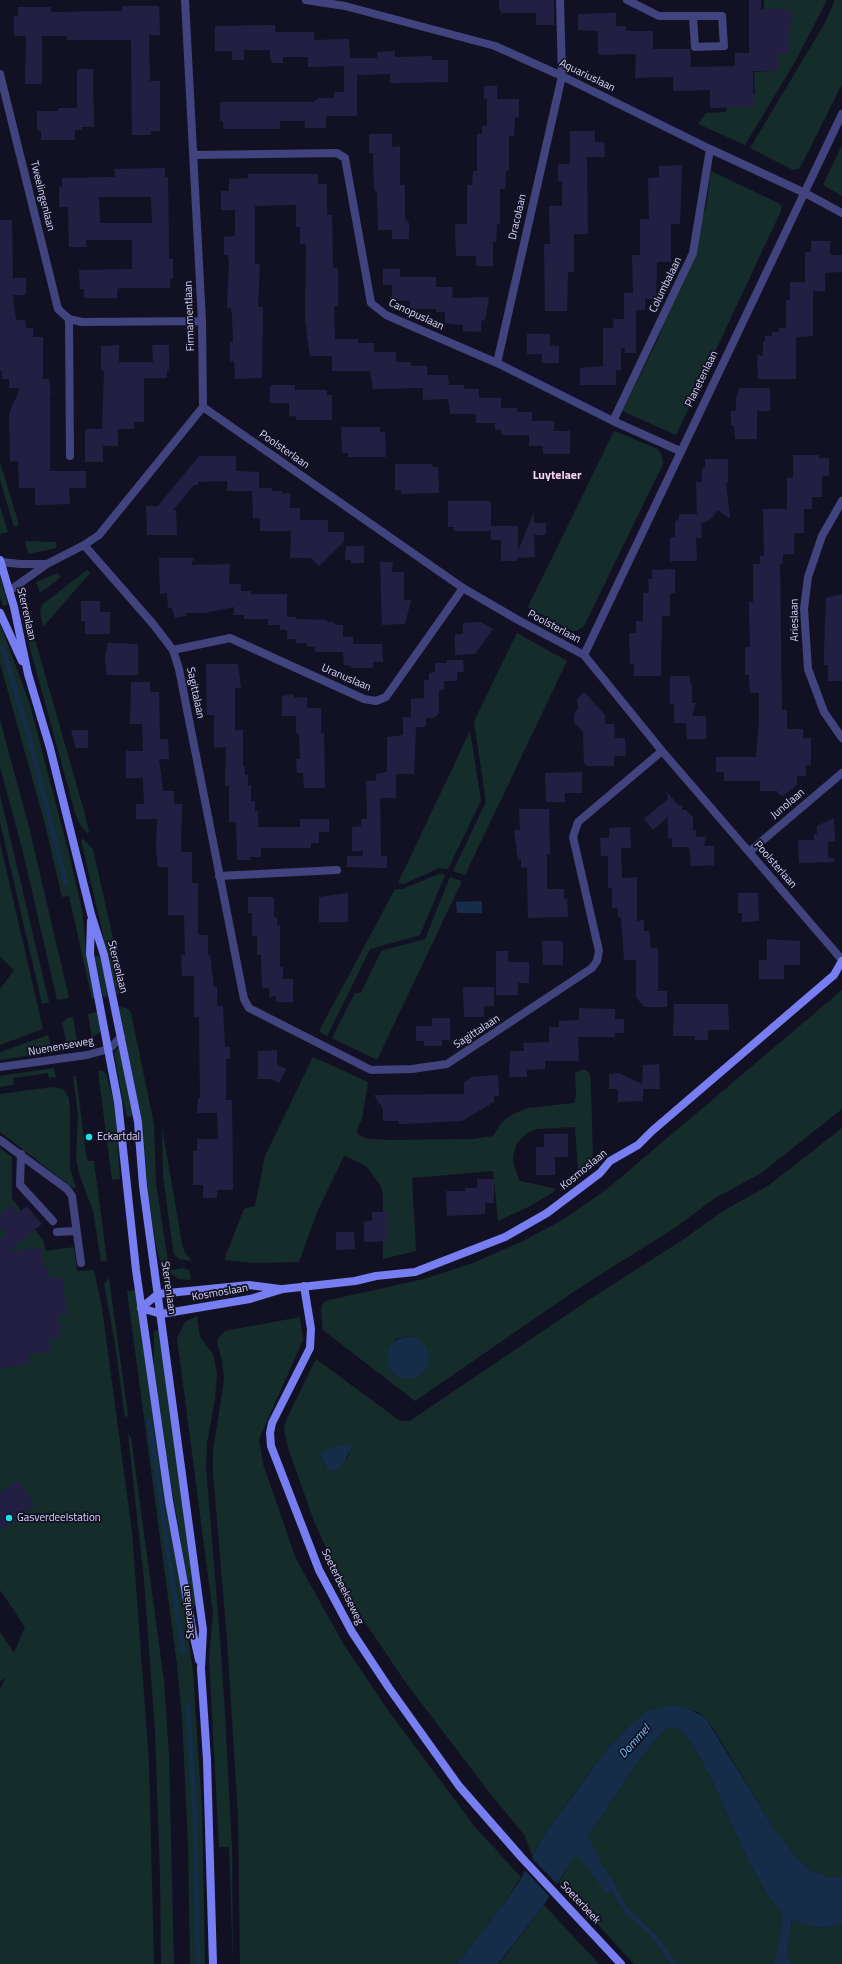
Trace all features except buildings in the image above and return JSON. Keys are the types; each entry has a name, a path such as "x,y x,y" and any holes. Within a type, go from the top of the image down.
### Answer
{"main road":[{"name":"Sterrenlaan","path":"0,561 9,590 28,674 52,756 91,914 104,955 122,1037 138,1122 143,1186 203,1630 202,1669 207,1760 213,1964"},
{"name":"Sterrenlaan","path":"0,613 28,674"},
{"name":"Sterrenlaan","path":"91,914 90,954 109,1049 122,1129 132,1235 141,1308 169,1501 193,1633 202,1669"},
{"name":"Kosmoslaan","path":"141,1308 161,1314 250,1299 283,1289 355,1282 376,1276 415,1272 505,1237 547,1213 600,1173 610,1161 638,1145 652,1131 834,975 842,960"},
{"name":"Kosmoslaan","path":"158,1294 249,1285 283,1289"},
{"name":"Soeterbeekseweg","path":"304,1286 311,1329 310,1348 272,1423 270,1433 271,1446 319,1570 352,1632 388,1688 459,1786 522,1858"},
{"path":"141,1308 158,1294"},
{"name":"Soeterbeek","path":"522,1858 621,1964"}],"street":[{"name":"Firmamentlaan","path":"185,0 202,321 203,407"},
{"name":"Aquariuslaan","path":"306,0 345,3 495,46 562,76 710,149 805,193 842,213"},
{"path":"560,0 562,76"},
{"path":"626,0 659,16 722,16 724,46 695,47 693,17"},
{"name":"Tweelingenlaan","path":"0,74 58,309 69,320"},
{"name":"Dracolaan","path":"497,363 562,76"},
{"name":"Planetenlaan","path":"584,655 842,114"},
{"name":"Columbalaan","path":"613,421 693,254 710,149"},
{"name":"Canopuslaan","path":"194,155 336,153 345,158 371,303 386,315 497,363 613,421 680,451"},
{"path":"70,456 69,320 82,322 202,321"},
{"path":"9,590 47,564 84,545 98,535 203,407"},
{"name":"Poolsterlaan","path":"203,407 463,588 518,620 584,655 662,751 842,960"},
{"name":"Arieslaan","path":"842,501 822,536 808,577 804,609 808,669 824,712 842,738"},
{"name":"Sagittalaan","path":"84,545 153,624 173,650 179,669 244,999 249,1008 371,1070 412,1069 447,1064 592,968 597,961 599,951 573,837 578,822 662,751"},
{"path":"0,561 20,564 47,564"},
{"name":"Uranuslaan","path":"173,650 230,638 364,699 376,701 386,697 463,588"},
{"name":"Junolaan","path":"749,852 842,773"},
{"path":"219,876 337,870"},
{"name":"Nuenenseweg","path":"0,1067 87,1055 109,1049 122,1037"},
{"path":"0,1140 67,1189 74,1202 80,1264"},
{"path":"21,1154 20,1185 53,1221"},
{"path":"57,1232 76,1231"}],"green space":[{"path":"764,0 827,0 796,60 745,145 698,124 706,113 726,112 729,96 755,94 754,72 770,71 768,32 789,31 788,12 764,12"},
{"path":"835,0 842,0 842,84 799,169 793,170 750,148 825,23"},
{"path":"842,145 842,196 823,185"},
{"path":"711,171 778,203 781,205 781,211 676,435 622,411 657,341 682,280 706,207"},
{"path":"614,431 658,449 662,456 663,464 584,626 578,630 572,631 528,607"},
{"path":"0,462 19,525 14,527 0,480"},
{"path":"0,506 8,532 0,534"},
{"path":"25,541 56,542 56,548 28,554"},
{"path":"87,570 90,573 43,627 40,610 43,604"},
{"path":"58,573 61,577 40,593 36,582"},
{"path":"0,577 8,604 3,606 0,597"},
{"path":"30,613 34,636 84,811 89,832 88,834 81,826 76,816 21,615"},
{"path":"0,623 30,705 68,850 82,909 88,968 95,999 92,999 69,896 62,897 45,824 0,663"},
{"path":"517,633 567,661 465,875 453,871 486,802 474,721"},
{"path":"0,720 29,827 69,998 57,1000 22,848 0,767"},
{"path":"470,731 481,801 448,869 439,868 404,884 398,883"},
{"path":"0,795 49,1002 42,1004 0,822"},
{"path":"83,839 93,849 125,992 117,994 81,840"},
{"path":"0,843 43,1029 0,1045 0,989 14,970 0,957"},
{"path":"439,874 445,875 420,935 370,949 327,1036 319,1031 395,889 402,889"},
{"path":"450,877 462,881 377,1060 332,1038 355,993 361,993 381,951 425,939"},
{"path":"100,956 109,996 103,997 95,957"},
{"path":"842,990 842,1109 760,1174 715,1198 676,1227 576,1290 415,1401 323,1330 321,1312 322,1305 325,1301 424,1279 473,1263 521,1242 564,1219 607,1189","holes":["409,1336 398,1377 389,1368 396,1339"]},
{"path":"119,1007 127,1008 131,1013 154,1124 156,1183 168,1261 160,1262 155,1240 148,1194 143,1128"},
{"path":"97,1012 101,1031 92,1038 88,1014"},
{"path":"73,1017 78,1047 68,1049 62,1023 67,1018"},
{"path":"48,1035 52,1052 0,1060 0,1052"},
{"path":"119,1047 133,1116 127,1117 114,1052"},
{"path":"313,1057 368,1082 362,1119 357,1130 358,1134 365,1138 385,1140 473,1139 493,1136 501,1123 513,1114 528,1108 574,1103 576,1095 575,1073 581,1070 586,1070 590,1074 593,1161 578,1172 575,1127 537,1129 527,1133 516,1144 513,1157 514,1166 520,1181 557,1189 530,1206 498,1221 493,1171 412,1178 416,1251 383,1259 383,1196 381,1186 366,1166 344,1156 318,1210 299,1262 254,1263 224,1260 244,1209 255,1206 265,1156"},
{"path":"54,1068 56,1077 49,1078 48,1073 13,1078 14,1085 0,1087 0,1076"},
{"path":"98,1071 103,1071 106,1074 115,1106 120,1179 112,1180"},
{"path":"76,1076 87,1161 94,1161 107,1261 101,1261 93,1211 79,1173 76,1159 78,1115 73,1077"},
{"path":"53,1087 63,1089 69,1098 70,1169 76,1187 73,1188 0,1132 0,1094"},
{"path":"162,1127 182,1244 185,1253 192,1261 179,1259 174,1254 163,1176"},
{"path":"842,1128 842,1876 828,1877 812,1871 798,1859 775,1830 713,1728 705,1717 696,1711 630,1725 609,1746 542,1838 532,1856 525,1836 489,1792 406,1683 363,1619 334,1566 314,1521 288,1448 284,1429 286,1420 316,1359 400,1421 410,1421 584,1303 684,1239 723,1211 768,1186","holes":["350,1453 343,1465 327,1469 320,1455"]},
{"path":"0,1148 12,1157 12,1198 44,1242 45,1251 74,1247 77,1271 94,1270 102,1308 132,1532 149,1762 154,1964 0,1964 0,1690 5,1678 0,1681 0,1632 14,1653 25,1627 0,1590"},
{"path":"183,1268 189,1270 191,1280 179,1279 167,1271"},
{"path":"109,1278 128,1415 125,1418 115,1344 104,1284"},
{"path":"135,1290 165,1500 183,1599 193,1673 202,1809 205,1964 190,1964 188,1843 182,1717 177,1664 127,1291"},
{"path":"197,1316 200,1337 213,1354 217,1373 215,1399 207,1443 206,1466 225,1714 232,1847 233,1964 229,1847 219,1847 209,1657 213,1614 177,1338 185,1322"},
{"path":"300,1317 303,1340 259,1439 263,1464 296,1559 344,1645 387,1709 475,1827 521,1877 503,1905 457,1964 240,1964 238,1816 227,1639 213,1474 213,1451 224,1380 222,1360 217,1343 218,1338 225,1331"},
{"path":"159,1330 196,1605 192,1606 171,1484 154,1367 154,1331"},
{"path":"128,1434 131,1437 164,1681 169,1755 174,1964 161,1964 160,1876 155,1731 144,1580"},
{"path":"672,1728 681,1730 694,1747 711,1778 749,1863 772,1902 780,1910 783,1919 774,1964 634,1964 559,1882 576,1852 591,1871 617,1886 585,1841 638,1761 665,1730"},
{"path":"544,1905 599,1964 499,1964"},
{"path":"792,1920 813,1927 822,1928 842,1924 842,1964 792,1964 787,1956"}],"water":[{"path":"482,901 482,913 457,913 456,902"},
{"path":"404,1337 412,1337 420,1340 426,1346 429,1358 426,1370 420,1376 412,1379 404,1379 396,1376 390,1370 387,1362 387,1354 390,1346 396,1340"},
{"path":"348,1444 352,1446 343,1465 333,1471 327,1469 320,1454 336,1446"},
{"name":"Dommel","path":"668,1706 682,1706 705,1717 775,1830 798,1859 812,1871 828,1877 842,1876 842,1924 822,1928 813,1927 792,1920 787,1956 792,1964 774,1964 783,1919 780,1910 772,1902 749,1863 711,1778 694,1747 681,1730 672,1728 665,1730 638,1761 585,1841 617,1886 607,1894 576,1853 544,1905 498,1964 457,1964 503,1905 519,1882 542,1838 609,1746 630,1725 646,1712"}],"pier":[{"path":"530,1856 559,1886 551,1898 524,1869"}],"waterway":[{"path":"3,648 29,737 66,883"},
{"path":"149,1421 183,1652"},
{"path":"188,1705 195,1818 198,1964"},
{"path":"583,1835 588,1841 598,1861"},
{"path":"610,1884 627,1911 655,1937 674,1964"}],"place":[{"name":"Eckartdal","path":"89,1137"},
{"name":"Gasverdeelstation","path":"9,1518"}],"district":[{"name":"Luytelaer","path":"557,476"}]}
